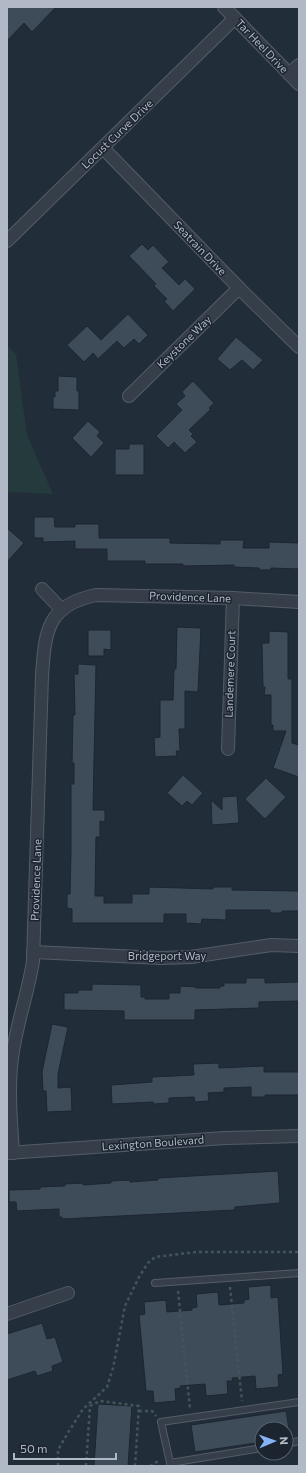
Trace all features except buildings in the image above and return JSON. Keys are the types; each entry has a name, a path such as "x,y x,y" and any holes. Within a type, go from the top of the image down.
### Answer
{"street":[{"name":"Tar Heel Drive","path":"224,7 299,84"},
{"name":"Locust Curve Drive","path":"7,241 235,18"},
{"path":"290,74 299,65"},
{"name":"Seatrain Drive","path":"103,148 239,288 299,347"},
{"name":"Keystone Way","path":"129,396 239,288"},
{"path":"42,589 62,610"},
{"name":"Providence Lane","path":"10,1153 11,1064 16,1037 30,984 33,952 42,684 44,644 49,627 62,610 76,600 96,595 233,598 299,602"},
{"name":"Landemere Court","path":"228,749 233,598"},
{"name":"Bridgeport Way","path":"33,952 191,958 271,945 299,946"},
{"name":"Lexington Boulevard","path":"10,1153 225,1138 299,1136"},
{"path":"7,1314 68,1293"}],"lane":[{"path":"155,1284 299,1273"},
{"path":"254,1449 170,1463 162,1422 299,1402"}],"path":[{"path":"58,1466 58,1450 69,1431 83,1409 106,1387 113,1368 125,1306 139,1277 148,1264 156,1257 196,1252 299,1252"},
{"path":"229,1278 243,1410"},
{"path":"177,1282 191,1418"},
{"path":"86,1466 90,1406 100,1400 139,1406 135,1466"},
{"path":"138,1411 152,1411 162,1422"}],"green space":[{"path":"7,345 16,354 27,435 53,494 7,492"}]}
